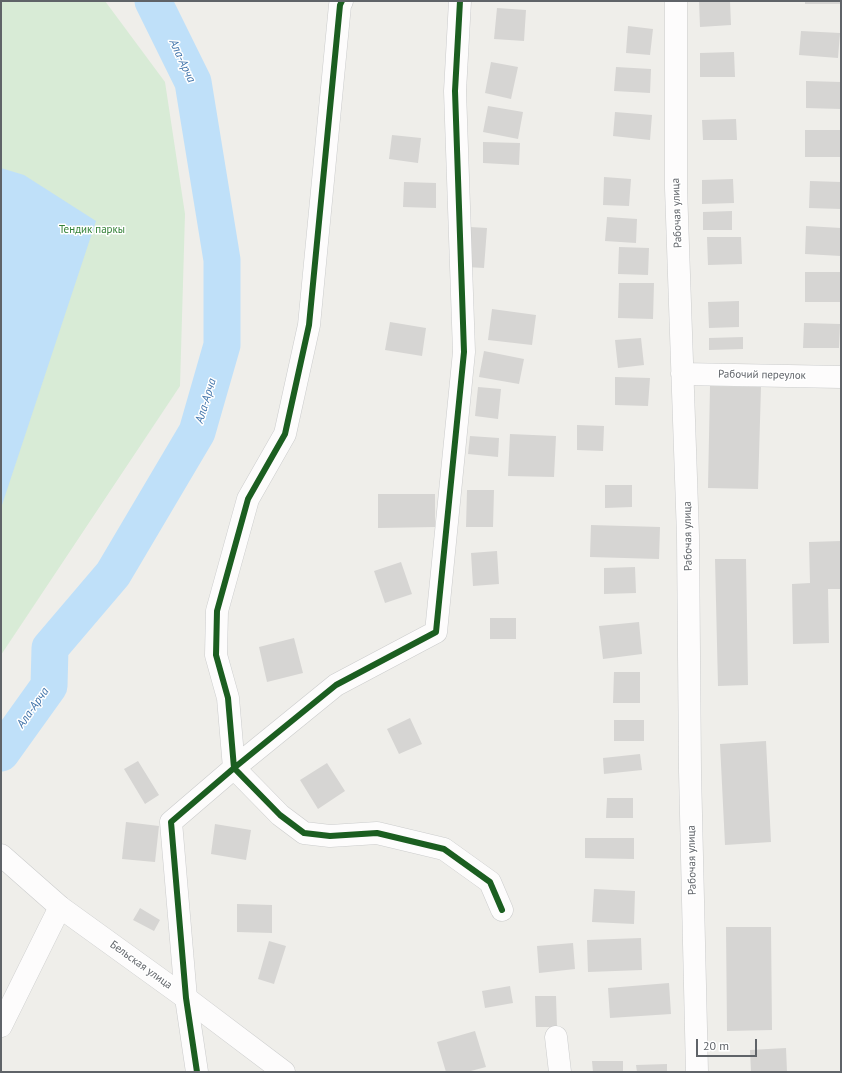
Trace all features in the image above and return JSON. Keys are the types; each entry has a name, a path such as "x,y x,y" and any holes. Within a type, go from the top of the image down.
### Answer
{"street":[{"path":"342,1 340,5 309,325 286,434 248,499 217,611 216,655 228,698 234,768 280,815 304,833 330,836 377,833 444,849 490,882 502,910"},
{"path":"197,1072 186,998 171,822 234,768 336,686 436,632 464,352 455,91 460,1"},
{"name":"Рабочая улица","path":"676,1 676,188 688,536 690,771 697,1072"},
{"name":"Рабочий переулок","path":"682,374 841,377"},
{"name":"Бельская улица","path":"1,855 60,907 186,998 284,1072"},
{"path":"1,1026 60,907"},
{"path":"556,1037 560,1072"}],"green space":[{"name":"Тендик паркы","path":"1,1 105,1 165,82 185,214 180,386 1,655"}],"water":[{"path":"1,168 24,175 96,221 1,508"}],"building":[{"path":"699,1 730,1 731,25 700,27"},
{"path":"805,1 841,1 841,4 805,4"},
{"path":"497,8 526,10 524,41 494,39"},
{"path":"628,26 653,29 650,55 626,53"},
{"path":"801,31 840,33 838,58 799,55"},
{"path":"734,52 735,77 700,77 700,53"},
{"path":"491,62 518,67 511,99 485,93"},
{"path":"616,67 651,69 650,93 614,91"},
{"path":"806,81 841,82 841,109 806,108"},
{"path":"488,106 523,112 518,139 483,132"},
{"path":"615,112 652,115 650,140 613,136"},
{"path":"736,119 737,140 703,140 702,120"},
{"path":"805,130 841,130 841,157 805,157"},
{"path":"392,135 421,138 418,163 389,159"},
{"path":"483,142 520,143 519,165 483,163"},
{"path":"604,177 631,179 629,206 603,205"},
{"path":"733,179 734,203 702,204 702,180"},
{"path":"810,181 841,182 841,209 809,208"},
{"path":"404,182 436,183 436,208 403,207"},
{"path":"732,211 732,230 703,230 703,212"},
{"path":"607,217 637,219 636,243 605,241"},
{"path":"806,226 841,228 841,256 805,254"},
{"path":"470,227 487,228 484,268 467,267"},
{"path":"707,237 741,237 742,264 708,265"},
{"path":"619,247 649,248 648,275 618,274"},
{"path":"805,272 841,272 841,302 805,302"},
{"path":"619,283 654,283 653,319 618,318"},
{"path":"739,301 739,327 709,328 708,302"},
{"path":"492,309 536,315 532,345 488,340"},
{"path":"390,322 426,328 422,356 385,350"},
{"path":"804,323 840,324 839,348 803,348"},
{"path":"743,337 743,349 709,350 709,338"},
{"path":"641,338 644,365 618,368 615,340"},
{"path":"484,351 524,359 519,384 479,377"},
{"path":"615,377 650,378 648,406 615,405"},
{"path":"710,386 761,387 758,489 708,488"},
{"path":"478,387 501,389 498,419 475,416"},
{"path":"577,425 604,426 603,451 577,450"},
{"path":"510,434 556,436 554,477 508,476"},
{"path":"470,436 499,438 498,457 468,454"},
{"path":"605,485 632,485 632,507 605,508"},
{"path":"467,490 494,490 493,527 466,527"},
{"path":"378,494 435,494 435,527 378,528"},
{"path":"591,525 660,527 659,559 590,557"},
{"path":"841,541 841,589 828,589 829,643 793,644 792,584 810,583 809,542"},
{"path":"497,551 499,584 473,586 471,553"},
{"path":"715,559 746,559 748,685 718,686"},
{"path":"401,562 412,594 385,603 374,571"},
{"path":"635,567 636,593 604,594 604,568"},
{"path":"490,618 516,618 516,639 490,639"},
{"path":"639,622 642,654 603,659 599,626"},
{"path":"294,638 303,673 267,682 259,647"},
{"path":"614,672 640,672 640,703 613,703"},
{"path":"410,718 422,744 399,754 387,729"},
{"path":"614,720 644,720 644,741 614,741"},
{"path":"766,741 771,842 725,845 720,744"},
{"path":"640,754 642,770 604,774 603,758"},
{"path":"138,761 159,795 145,804 124,769"},
{"path":"327,763 345,791 318,809 300,780"},
{"path":"607,798 633,798 633,818 606,818"},
{"path":"126,822 159,826 155,862 122,859"},
{"path":"215,824 251,830 246,860 211,854"},
{"path":"585,838 634,838 634,859 585,858"},
{"path":"594,889 635,891 634,924 592,922"},
{"path":"237,904 272,905 272,933 237,932"},
{"path":"140,908 160,920 154,931 133,920"},
{"path":"726,927 771,927 772,1030 727,1031"},
{"path":"641,938 642,970 588,972 587,940"},
{"path":"269,941 286,946 274,984 258,979"},
{"path":"573,943 575,969 539,973 537,946"},
{"path":"669,983 671,1014 610,1018 608,988"},
{"path":"510,986 513,1003 485,1008 482,991"},
{"path":"535,996 556,996 557,1027 536,1027"},
{"path":"475,1031 486,1067 467,1072 446,1072 437,1042"},
{"path":"786,1048 787,1072 751,1072 750,1050"},
{"path":"592,1061 623,1061 623,1072 593,1072"},
{"path":"667,1064 667,1072 637,1072 636,1065"}],"waterway":[{"name":"Ала-Арча","path":"1,753 49,686 50,648 113,574 197,432 222,345 222,260 193,82 153,1"}],"cycle path":[{"path":"342,1 340,5 309,325 285,434 248,499 217,611 216,655 228,698 234,768 280,815 304,833 330,836 377,833 444,849 490,882 502,910"},
{"path":"197,1072 186,998 171,822 234,768 336,685 436,632 464,352 455,91 460,1"}]}
